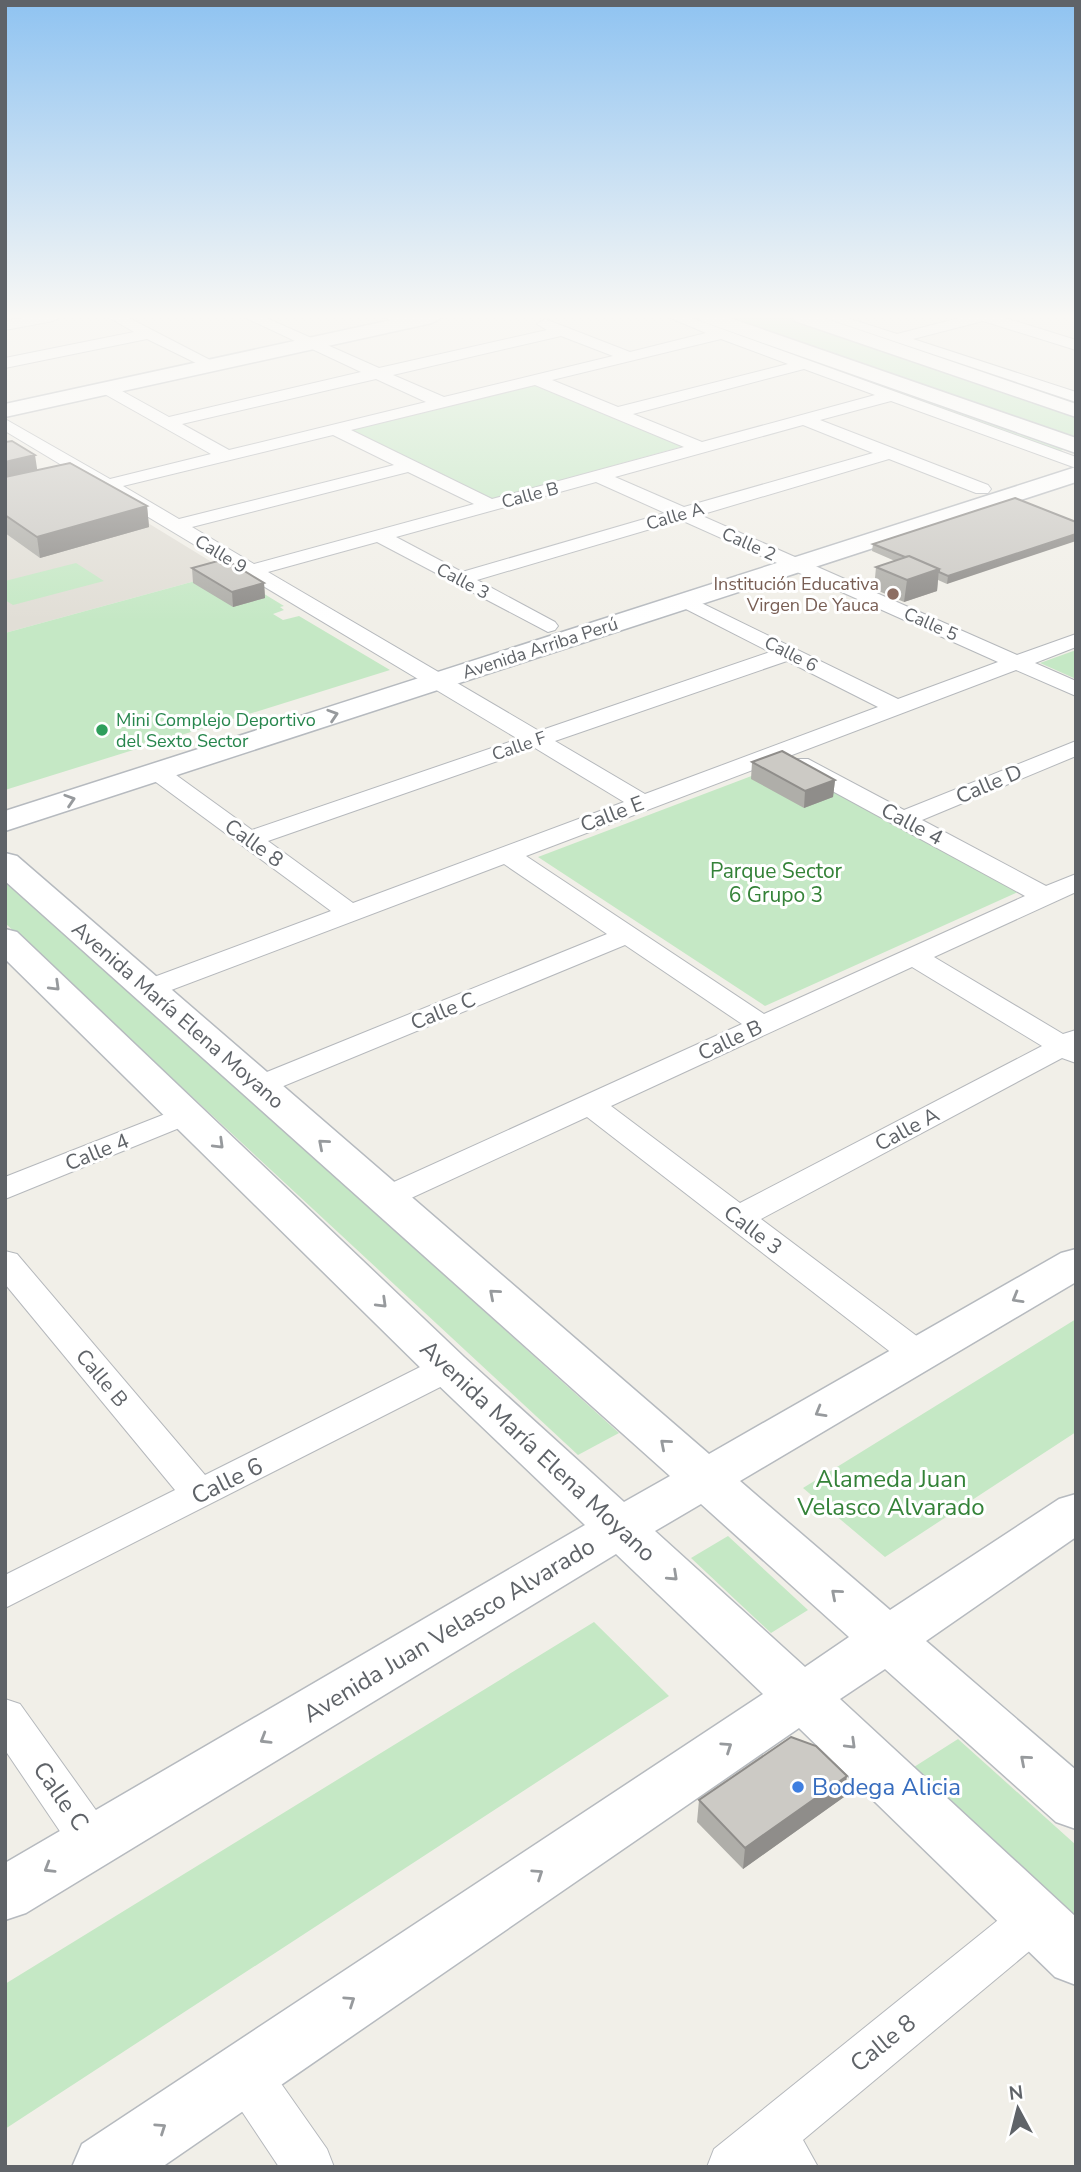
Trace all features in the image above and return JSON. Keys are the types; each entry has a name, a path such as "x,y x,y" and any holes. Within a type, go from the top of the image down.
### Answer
{"street":[{"path":"161,418 227,456"},
{"path":"167,422 183,418"},
{"path":"107,485 379,418"},
{"path":"631,418 701,448"},
{"name":"Calle B","path":"250,571 810,418"},
{"path":"955,418 1075,460"},
{"path":"968,418 1075,460"},
{"path":"804,420 982,489"},
{"name":"Calle 9","path":"5,424 643,803"},
{"path":"335,429 491,506"},
{"name":"Calle A","path":"459,579 891,453"},
{"name":"Avenida Arriba Perú","path":"5,821 685,601 785,560 982,489 1075,460"},
{"name":"Avenida Arriba Perú","path":"5,800 548,626 785,560 1075,460"},
{"path":"175,526 410,466"},
{"path":"58,478 85,472"},
{"name":"Calle 2","path":"598,476 785,560"},
{"name":"Calle 3","path":"379,536 548,626"},
{"name":"Calle 5","path":"785,560 1076,689"},
{"name":"Calle 6","path":"685,601 896,707"},
{"name":"Calle E","path":"148,989 1076,640"},
{"name":"Calle F","path":"249,839 789,653"},
{"name":"Calle D","path":"903,819 1076,748"},
{"name":"Calle 4","path":"778,752 1045,896"},
{"name":"Calle 8","path":"157,772 350,913"},
{"path":"506,855 762,1025"},
{"name":"Avenida María Elena Moyano","path":"5,863 1076,1805"},
{"name":"Calle B","path":"385,1198 1076,882"},
{"name":"Calle C","path":"258,1086 627,935"},
{"name":"Avenida María Elena Moyano","path":"5,939 448,1368 802,1697 1076,1957"},
{"path":"913,956 1071,1046"},
{"name":"Calle A","path":"738,1218 1071,1046"},
{"name":"Calle 3","path":"589,1104 918,1355"},
{"name":"Calle 4","path":"5,1189 188,1114"},
{"name":"Calle B","path":"5,1262 200,1494"},
{"name":"Avenida Juan Velasco Alvarado","path":"5,1894 705,1478 1076,1264"},
{"name":"Calle 6","path":"5,1593 448,1368"},
{"path":"105,2167 1076,1512"},
{"name":"Calle C","path":"5,1716 92,1842"},
{"name":"Calle 8","path":"764,2157 1034,1919"},
{"path":"244,2072 309,2167"}],"shaded area":[{"path":"76,479 228,572 5,633 5,496"}],"green space":[{"path":"400,418 617,418 684,446 493,499 349,431"},
{"path":"965,418 984,418 1068,448 1058,452"},
{"path":"1009,418 1076,418 1076,442"},
{"path":"76,563 104,581 13,605 5,600 5,581"},
{"name":"Mini Complejo Deportivo del Sexto Sector","path":"228,572 284,606 280,607 284,610 273,614 283,620 299,616 390,670 5,790 5,633"},
{"path":"1076,650 1076,679 1040,663"},
{"name":"Parque Sector 6 Grupo 3","path":"783,764 1018,892 765,1006 538,857"},
{"path":"5,878 619,1433 578,1455 5,923"},
{"name":"Alameda Juan Velasco Alvarado","path":"1076,1319 1076,1432 885,1557 803,1488"},
{"path":"728,1536 808,1610 771,1633 691,1558"},
{"path":"594,1622 669,1696 5,2129 5,1984"},
{"path":"958,1739 1076,1845 1076,1918 914,1767"}],"building":[{"path":"12,441 35,455 5,462 5,442"},
{"path":"70,463 147,506 37,537 5,515 5,477"},
{"path":"1015,498 1076,522 1076,534 948,576 939,572 939,569 909,556 905,557 873,544"},
{"path":"909,556 939,569 907,580 876,567"},
{"path":"225,559 264,583 232,592 192,568"},
{"path":"782,751 835,780 805,791 752,762"},
{"path":"791,1737 816,1746 847,1776 745,1848 699,1800"}],"place":[{"name":"Institución Educativa Virgen De Yauca","path":"893,594"},
{"name":"Mini Complejo Deportivo del Sexto Sector","path":"102,730"},
{"name":"Bodega Alicia","path":"798,1787"}]}
